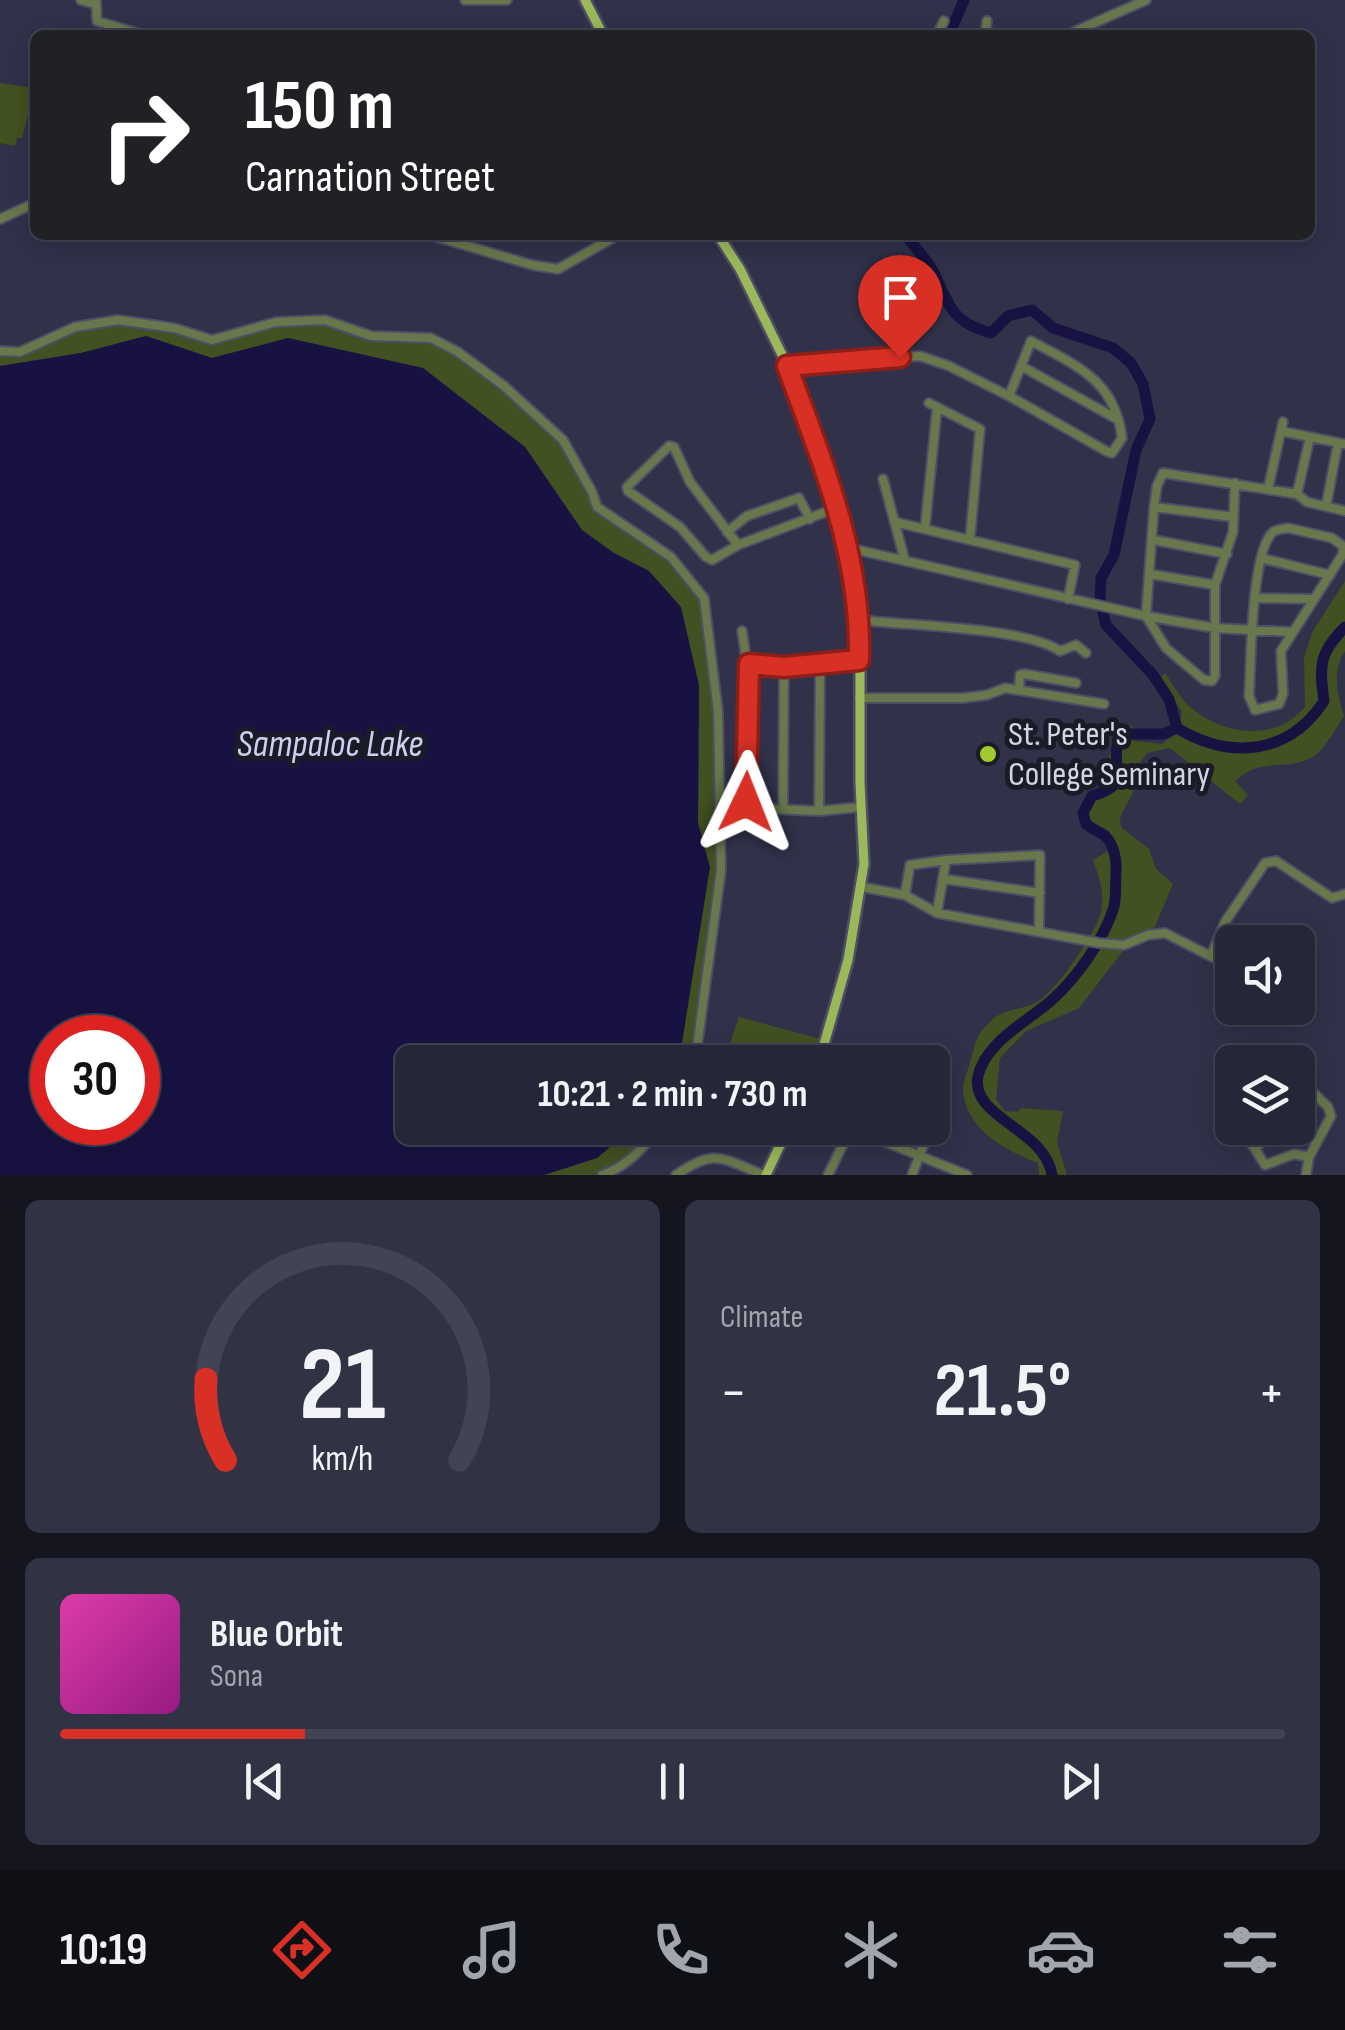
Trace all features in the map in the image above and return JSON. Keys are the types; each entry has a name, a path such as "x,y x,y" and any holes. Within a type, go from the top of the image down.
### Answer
{"main road":[{"path":"585,0 600,30"},
{"path":"721,240 740,269 787,366 849,548 860,620 862,888 848,960 824,1045"},
{"path":"765,1175 780,1145"}],"street":[{"path":"80,0 96,2 98,21 127,30"},
{"path":"465,0 507,0"},
{"path":"1088,30 1146,0"},
{"path":"940,30 944,21"},
{"path":"986,30 987,21"},
{"path":"0,219 30,205"},
{"path":"447,240 558,269 609,240"},
{"path":"0,351 20,352 75,326 118,320 174,328 212,340 276,322 326,320 371,336 431,338 445,345 504,386 563,440 597,507 671,557 704,598 718,712 721,870 700,1045"},
{"path":"787,366 920,356 1009,396 1112,453 1122,438 1102,385 1031,341 1009,396"},
{"path":"1023,367 1118,420"},
{"path":"925,528 933,406 980,429 970,539"},
{"path":"1268,488 1282,426 1342,443 1326,506"},
{"path":"1297,494 1310,437"},
{"path":"738,545 690,482 674,447 668,446 628,486 633,495 680,526 712,560 738,545 836,508"},
{"path":"1235,483 1234,532 1216,585 1212,681 1198,677 1166,648 1146,616 1154,507 1163,472 1268,488 1297,494 1307,502 1345,512"},
{"path":"883,479 905,561"},
{"path":"727,532 747,516 800,498 810,518"},
{"path":"1154,507 1233,517"},
{"path":"895,522 1075,564 1068,600"},
{"path":"1288,528 1332,538 1344,546 1330,574 1281,651 1279,704 1255,710 1249,696 1255,598 1261,558 1276,530 1288,528"},
{"path":"1154,540 1226,554"},
{"path":"849,548 1146,616 1215,628 1292,632"},
{"path":"1261,558 1330,574"},
{"path":"1150,574 1216,585"},
{"path":"1255,598 1313,599"},
{"path":"860,620 988,634 1050,644 1060,651 1076,645 1086,653"},
{"path":"742,631 749,664 749,808 861,807"},
{"path":"749,664 784,667 859,660"},
{"path":"819,810 820,664"},
{"path":"783,809 784,667"},
{"path":"1019,690 1020,675 1025,674 1076,683"},
{"path":"859,698 962,698 993,694 1000,688 1104,704"},
{"path":"905,895 910,866 1040,855 1039,930"},
{"path":"937,913 946,860"},
{"path":"1211,956 1225,922 1265,863 1276,861 1332,898 1345,894"},
{"path":"944,878 1040,893"},
{"path":"862,888 905,895 937,913 1099,943 1124,945 1165,933 1215,958"},
{"path":"1306,1175 1309,1157 1331,1116 1331,1111 1315,1095"},
{"path":"602,1175 614,1171 645,1145"},
{"path":"842,1175 829,1173 843,1145"},
{"path":"892,1145 967,1175"},
{"path":"912,1175 923,1145"},
{"path":"1253,1145 1265,1165 1294,1154 1309,1157"},
{"path":"1255,1149 1258,1145"},
{"path":"680,1174 702,1157 715,1156 765,1175"}],"green space":[{"path":"0,83 30,87 30,107 22,138 17,138 15,146 0,143"},
{"path":"118,320 212,340 254,328 325,320 371,336 431,338 458,352 563,440 597,507 671,557 704,598 718,712 721,870 697,1045 681,1045 704,839 698,824 699,685 649,571 582,531 525,447 423,368 288,338 212,358 146,336 81,353 0,366 0,351 20,352 75,327"},
{"path":"1345,581 1345,651 1337,683 1344,716 1320,751 1309,759 1244,774 1235,781 1248,795 1240,804 1170,748 1147,753 1131,777 1138,783 1120,817 1121,827 1149,849 1156,869 1173,884 1150,938 1123,951 1079,1008 1026,1031 1000,1058 996,1099 1005,1111 1063,1111 1057,1142 1067,1175 1039,1175 1038,1163 1001,1145 980,1128 966,1106 963,1085 980,1033 999,1015 1033,1004 1051,990 1073,963 1097,922 1102,892 1093,860 1116,846 1109,831 1094,825 1087,814 1102,782 1118,726 1133,727 1134,741 1162,744 1177,733 1182,712 1160,678 1165,673 1189,706 1217,724 1248,731 1264,730 1293,718 1305,707 1304,657 1313,631"},
{"path":"739,1017 821,1039 819,1045 730,1045"},
{"path":"612,1145 645,1145 601,1175 544,1175 597,1158"}],"water":[{"name":"Sampaloc Lake","path":"146,336 212,358 288,338 423,368 525,447 582,530 649,571 681,607 699,685 698,824 710,867 682,1045 395,1045 395,1145 612,1145 597,1158 544,1175 0,1175 0,366 81,353"}],"waterway":[{"path":"951,30 964,0"},
{"path":"909,240 931,268 954,312 968,324 991,333 1008,316 1032,310 1053,328 1113,348 1131,363 1143,384 1150,419 1136,450 1114,555 1101,578 1100,600 1106,625 1153,675 1169,699 1177,728"},
{"path":"1177,728 1217,745 1238,748 1276,742 1294,732 1324,701 1323,661 1345,627"},
{"path":"1052,1175 1036,1146 985,1103 978,1076 999,1042 1071,980 1108,922 1115,896 1114,853 1105,836 1086,824 1083,813 1092,796 1115,783 1117,746 1128,734 1163,734 1177,728"}],"place":[{"name":"St. Peter's College Seminary","path":"988,754"}],"route":[{"path":"746,802 749,664 784,667 859,660 860,620 854,568 787,366 900,357"}]}
